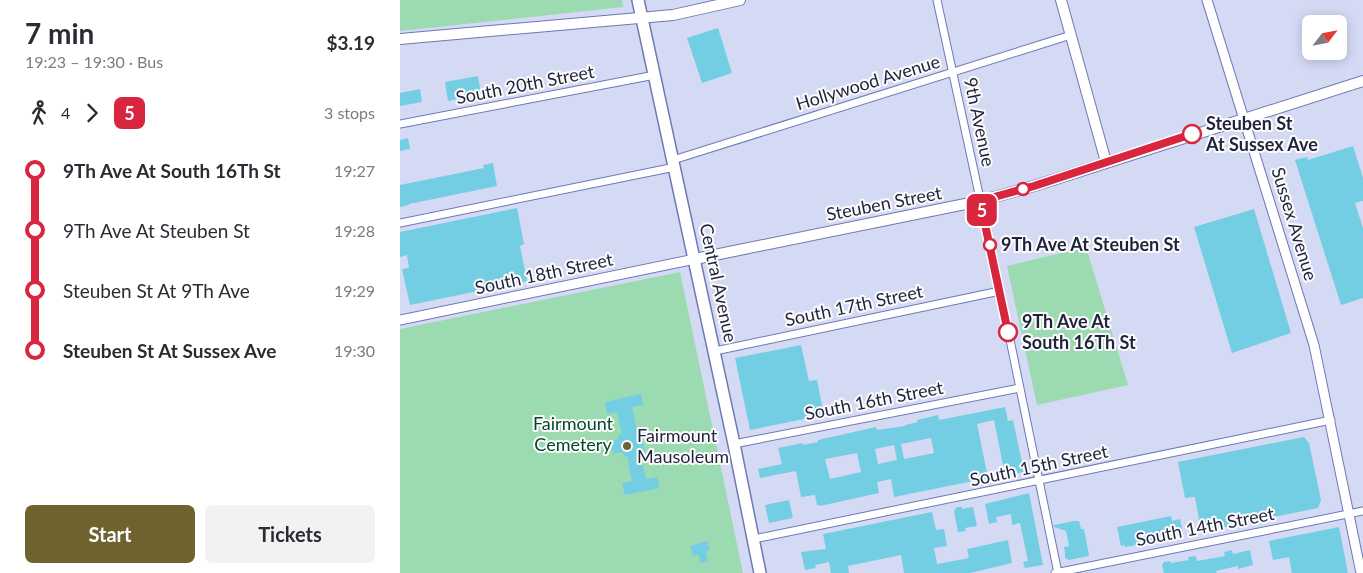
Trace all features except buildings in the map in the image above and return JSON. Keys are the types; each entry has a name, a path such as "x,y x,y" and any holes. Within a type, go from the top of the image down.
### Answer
{"main road":[{"name":"Central Avenue","path":"638,0 715,351 760,573"},
{"path":"400,39 673,15 739,0"},
{"path":"1061,1 1106,162"},
{"name":"Steuben Street","path":"694,258 980,201 1034,186 1363,81"}],"street":[{"name":"9th Avenue","path":"937,0 1000,291 1056,573"},
{"name":"Sussex Avenue","path":"1207,0 1312,339 1361,573"},
{"name":"Hollywood Avenue","path":"400,223 674,164 1071,35"},
{"name":"South 20th Street","path":"400,124 655,75"},
{"name":"South 18th Street","path":"400,320 694,258"},
{"name":"South 17th Street","path":"715,351 1000,291"},
{"name":"South 16th Street","path":"734,444 1020,388"},
{"name":"South 15th Street","path":"754,539 1330,420"},
{"name":"South 14th Street","path":"1056,573 1363,510"}],"green space":[{"path":"400,0 622,0 623,7 400,31"},
{"path":"1086,247 1128,385 1037,405 1007,266"},
{"name":"Fairmount Cemetery","path":"680,272 743,573 400,573 400,329"}],"bus line":[{"name":"5","path":"1008,332 980,201 1034,186 1192,134"}],"place":[{"name":"Steuben St At Sussex Ave","path":"1192,134"},
{"name":"9Th Ave At Steuben St","path":"990,245"},
{"name":"9Th Ave At South 16Th St","path":"1008,332"},
{"name":"Fairmount Mausoleum","path":"627,446"}]}
